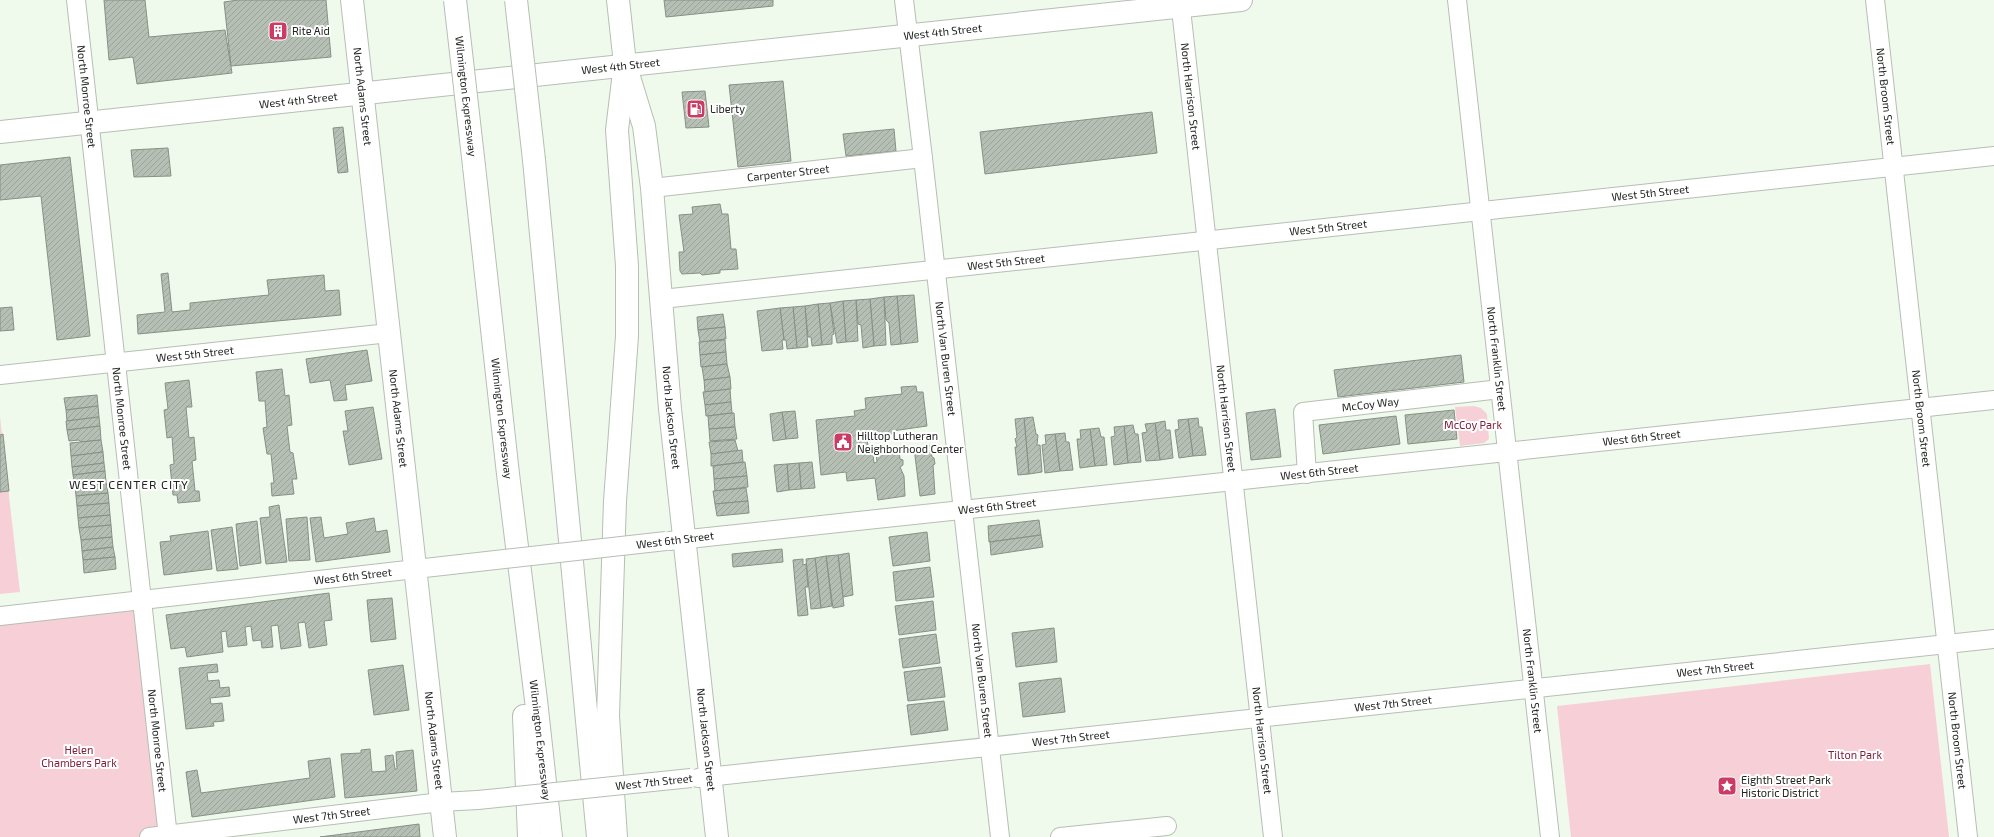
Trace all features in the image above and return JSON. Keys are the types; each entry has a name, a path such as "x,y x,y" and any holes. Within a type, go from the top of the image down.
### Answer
{"main road":[{"name":"North Adams Street","path":"352,0 445,837"},
{"name":"Wilmington Expressway","path":"455,0 508,474 529,640 551,837"},
{"path":"516,0 534,160 598,837"},
{"name":"North Jackson Street","path":"618,0 626,64 644,126 652,188 670,409 675,540 700,777 717,837"},
{"name":"West 4th Street","path":"0,132 908,35 1181,3 1241,0"},
{"path":"616,837 608,716 615,501 627,336 627,266 617,130 626,64"},
{"path":"508,474 511,582 524,713 529,837"}],"street":[{"name":"North Monroe Street","path":"76,0 168,836"},
{"name":"North Van Buren Street","path":"904,0 924,158 1000,837"},
{"name":"North Franklin Street","path":"1457,0 1550,837"},
{"name":"North Broom Street","path":"1875,0 1968,837"},
{"name":"North Harrison Street","path":"1181,3 1273,837"},
{"name":"West 5th Street","path":"662,299 1994,156"},
{"name":"Carpenter Street","path":"652,188 924,158"},
{"name":"West 5th Street","path":"0,376 389,333"},
{"name":"McCoy Way","path":"1307,474 1303,412 1500,389"},
{"name":"West 6th Street","path":"0,616 675,540 963,511 1994,400"},
{"name":"West 7th Street","path":"149,837 168,836 441,802 478,800 989,747 1994,639"},
{"path":"1060,837 1167,826"}],"green space":[{"name":"McCoy Park","path":"1474,406 1481,408 1487,414 1489,439 1484,443 1460,446 1455,407"},
{"path":"0,417 20,592 0,594"},
{"name":"Helen Chambers Park","path":"142,601 168,835 149,837 0,837 0,616"},
{"name":"Tilton Park","path":"1930,664 1949,837 1571,837 1557,706"}],"building":[{"path":"104,0 145,0 149,37 225,30 232,73 137,84 133,57 109,60"},
{"name":"Rite Aid","path":"238,0 326,0 331,57 231,66 224,2"},
{"path":"664,0 773,0 773,6 666,17"},
{"path":"783,81 791,161 738,167 729,85"},
{"name":"Liberty","path":"705,91 709,127 686,128 682,92"},
{"path":"1152,112 1157,153 985,174 980,132"},
{"path":"343,127 348,172 338,173 333,128"},
{"path":"894,129 896,151 846,156 843,134"},
{"path":"168,148 171,176 134,177 131,150"},
{"path":"70,157 90,336 57,340 41,196 0,200 0,165"},
{"path":"720,204 722,214 728,214 731,249 736,249 738,269 720,270 720,273 702,275 700,273 682,274 680,271 679,252 684,252 679,215 693,214 692,207"},
{"path":"168,273 172,312 190,310 190,303 269,295 267,280 324,275 325,291 339,290 341,315 138,334 137,315 165,312 161,274"},
{"path":"914,295 918,342 901,344 897,296"},
{"path":"897,296 901,344 891,345 889,323 886,320 884,297"},
{"path":"884,297 886,345 874,346 870,299"},
{"path":"870,299 874,346 863,348 861,325 858,324 856,300"},
{"path":"856,300 858,341 846,342 843,301"},
{"path":"843,301 846,342 837,343 830,303"},
{"path":"830,303 834,334 832,335 832,344 822,345 818,304"},
{"path":"818,304 822,345 812,346 811,337 808,337 805,306"},
{"path":"805,306 808,347 797,348 793,307"},
{"path":"12,307 14,330 0,331 0,308"},
{"path":"793,307 797,348 787,349 786,340 784,340 780,308"},
{"path":"780,308 784,340 782,340 783,349 762,351 757,311"},
{"path":"723,314 725,327 698,330 697,317"},
{"path":"725,327 726,339 700,342 698,330"},
{"path":"725,340 726,352 700,355 699,342"},
{"path":"367,350 372,381 345,385 347,400 334,401 330,380 310,383 306,359"},
{"path":"726,352 727,364 701,367 700,355"},
{"path":"1461,355 1464,382 1338,397 1334,370"},
{"path":"727,364 730,377 704,380 702,367"},
{"path":"282,369 285,396 289,395 292,425 287,426 290,452 293,453 297,479 292,479 294,494 272,496 271,483 274,483 271,454 267,454 263,428 267,427 265,401 259,401 256,372"},
{"path":"730,377 731,389 705,392 704,380"},
{"path":"189,380 192,407 186,407 189,438 194,437 196,460 192,461 195,491 199,491 200,501 178,503 177,495 173,495 170,465 174,464 172,437 167,438 164,410 168,409 165,383"},
{"name":"Hilltop Lutheran Neighborhood Center","path":"916,386 917,392 923,392 927,426 892,431 892,434 871,436 871,438 867,439 868,446 872,446 874,463 877,462 876,453 899,451 900,459 903,460 903,465 900,467 904,476 905,496 878,500 875,478 847,481 846,472 821,475 816,420 855,416 854,411 866,409 865,398 902,394 901,387"},
{"path":"730,389 731,402 705,405 703,392"},
{"path":"97,395 98,406 66,410 64,398"},
{"path":"731,402 732,413 706,416 705,405"},
{"path":"98,406 99,417 67,421 66,410"},
{"path":"373,407 382,459 349,465 343,431 348,431 345,411"},
{"path":"1275,409 1281,457 1251,460 1246,413"},
{"path":"1454,410 1457,439 1408,444 1405,415"},
{"path":"795,411 798,438 786,439 782,412"},
{"path":"782,412 786,439 773,441 770,414"},
{"path":"734,413 735,427 709,429 708,416"},
{"path":"1396,416 1400,444 1323,454 1319,425"},
{"path":"99,417 100,426 67,430 66,421"},
{"path":"1033,417 1036,434 1038,435 1037,445 1040,445 1042,472 1029,474 1024,418"},
{"path":"1024,418 1029,474 1018,475 1015,447 1017,447 1015,439 1017,437 1015,419"},
{"path":"1198,418 1199,427 1202,427 1206,455 1193,456 1188,419"},
{"path":"1188,419 1193,456 1179,458 1175,430 1179,429 1178,420"},
{"path":"1165,421 1166,430 1170,430 1173,458 1160,460 1155,423"},
{"path":"1155,423 1160,460 1146,461 1142,433 1147,432 1145,424"},
{"path":"1133,425 1135,434 1138,434 1141,462 1128,463 1124,426"},
{"path":"100,426 101,440 81,442 79,440 69,441 67,430"},
{"path":"1124,426 1128,463 1114,465 1111,437 1115,436 1114,427"},
{"path":"735,427 737,439 710,441 709,429"},
{"path":"1099,428 1101,437 1104,437 1107,465 1095,466 1090,429"},
{"path":"1090,429 1095,466 1080,468 1077,439 1081,439 1080,430"},
{"path":"1065,433 1066,442 1069,442 1073,470 1060,471 1055,434"},
{"path":"3,434 9,491 0,492 0,435"},
{"path":"1055,434 1060,471 1045,473 1042,445 1046,444 1045,435"},
{"path":"101,440 103,452 71,456 70,443"},
{"path":"735,440 738,451 711,454 709,442"},
{"path":"930,446 935,464 933,465 935,494 920,496 914,448"},
{"path":"742,450 743,462 711,466 711,454"},
{"path":"103,452 104,463 72,467 71,456"},
{"path":"745,462 747,476 714,479 713,466"},
{"path":"812,462 815,488 801,489 799,463"},
{"path":"104,463 105,471 73,475 72,467"},
{"path":"799,463 801,489 789,490 787,464"},
{"path":"787,464 789,490 777,492 774,465"},
{"path":"105,471 106,482 75,486 73,475"},
{"path":"747,476 748,487 715,491 714,479"},
{"path":"106,482 108,493 76,496 75,486"},
{"path":"746,488 748,501 715,504 713,491"},
{"path":"108,493 109,503 77,506 76,496"},
{"path":"748,501 749,513 717,516 715,504"},
{"path":"109,503 110,515 78,518 77,506"},
{"path":"279,505 287,562 266,564 260,518 270,517 269,507"},
{"path":"110,515 111,525 79,528 78,518"},
{"path":"307,517 310,560 289,561 286,519"},
{"path":"321,517 324,538 348,534 346,523 374,518 376,532 387,530 390,552 316,562 310,518"},
{"path":"1039,520 1041,535 989,542 988,526"},
{"path":"257,521 261,563 240,566 236,524"},
{"path":"111,525 112,537 81,540 79,528"},
{"path":"232,527 238,569 217,571 211,530"},
{"path":"208,531 212,569 164,575 160,542 171,541 170,536"},
{"path":"927,532 930,561 893,566 889,537"},
{"path":"1041,535 1043,547 991,555 990,542"},
{"path":"112,537 113,547 82,551 81,540"},
{"path":"113,547 115,557 83,560 82,551"},
{"path":"782,549 783,562 733,567 732,554"},
{"path":"849,553 853,595 843,597 838,555"},
{"path":"838,555 844,606 833,608 826,556"},
{"path":"826,556 832,606 821,608 815,558"},
{"path":"115,557 116,569 84,573 83,560"},
{"path":"815,558 821,608 811,609 806,559"},
{"path":"803,559 803,565 806,564 808,587 805,587 808,615 798,616 793,560"},
{"path":"930,567 934,597 896,601 893,572"},
{"path":"329,593 332,620 324,621 327,645 309,648 305,622 298,623 301,646 281,649 278,625 271,626 273,647 262,648 261,640 253,641 251,626 245,627 247,645 228,647 226,631 221,632 223,652 187,657 185,647 171,649 166,615"},
{"path":"392,598 396,639 371,642 367,600"},
{"path":"933,601 936,630 899,635 895,606"},
{"path":"1054,628 1057,662 1016,667 1012,633"},
{"path":"936,634 940,663 903,668 899,639"},
{"path":"217,664 218,672 207,673 208,681 219,680 220,688 229,687 230,696 210,698 211,704 222,703 224,721 213,722 214,726 186,729 179,668"},
{"path":"403,665 409,710 374,715 368,670"},
{"path":"941,667 945,697 908,701 904,672"},
{"path":"1061,678 1065,712 1023,717 1019,683"},
{"path":"944,701 948,730 911,735 907,705"},
{"path":"370,749 372,772 386,771 385,756 393,755 395,769 397,769 396,752 413,750 417,791 345,798 341,754 361,753 361,750"},
{"path":"330,758 335,797 192,817 186,772 197,770 201,793 310,778 308,761"},
{"path":"419,824 420,837 320,837"}],"place":[{"name":"Rite Aid","path":"278,31"},
{"name":"Liberty","path":"696,109"},
{"name":"Hilltop Lutheran Neighborhood Center","path":"843,442"},
{"name":"Eighth Street Park Historic District","path":"1727,786"}],"district":[{"name":"WEST CENTER CITY","path":"129,485"}]}
